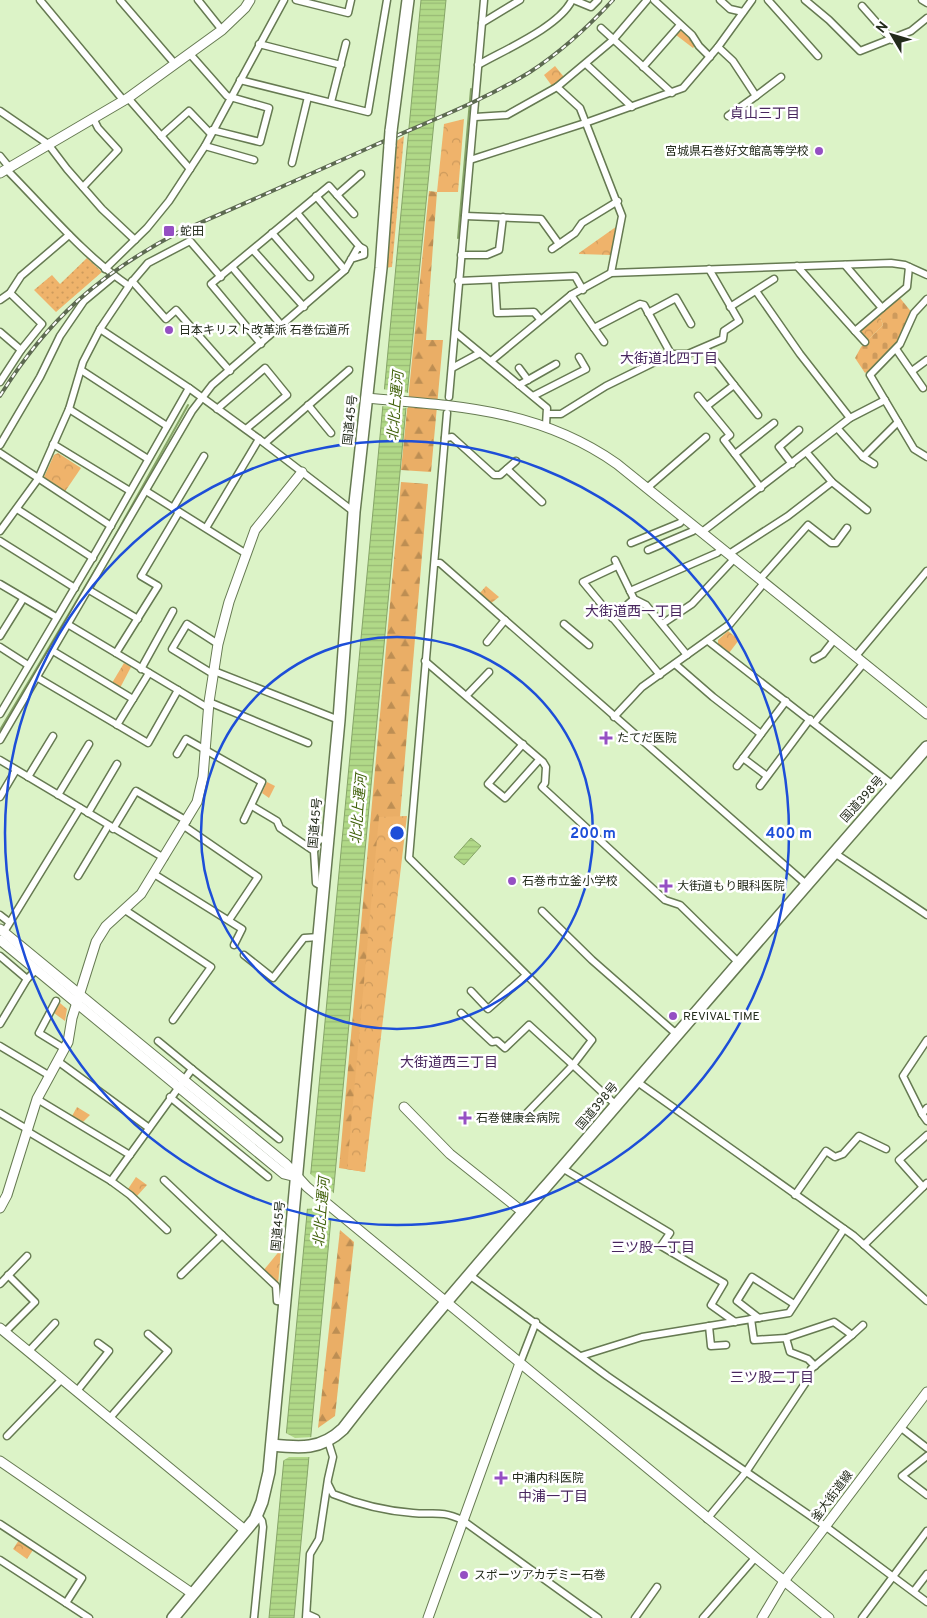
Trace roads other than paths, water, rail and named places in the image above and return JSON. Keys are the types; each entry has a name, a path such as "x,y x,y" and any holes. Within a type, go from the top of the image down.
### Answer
{"highway":[{"name":"国道45号","path":"172,1618 246,1531 257,1514 266,1489 276,1446 285,1302 300,1180 323,887 339,720 354,512 372,399 391,131 408,0"},
{"name":"国道398号","path":"276,1446 315,1447 328,1441 343,1429 390,1368 468,1274 524,1213 833,852 927,747"}],"street":[{"path":"40,0 190,169"},
{"path":"120,0 175,64"},
{"path":"198,0 222,30"},
{"path":"5,170 126,99 222,30 245,8 250,0"},
{"path":"105,269 161,212 190,169 205,146 284,0"},
{"path":"296,0 348,13 351,0"},
{"path":"240,80 368,112 387,0"},
{"path":"449,397 484,0"},
{"path":"482,22 520,0"},
{"path":"478,65 537,31 563,13 573,0 591,7 598,0"},
{"path":"475,117 507,115 557,87 613,40 647,0"},
{"path":"654,0 710,57"},
{"path":"720,0 730,8 743,12"},
{"path":"470,160 586,123 687,86 752,0"},
{"path":"768,0 818,56"},
{"path":"805,0 829,20 860,51 892,40 926,22"},
{"path":"922,0 927,3"},
{"path":"862,6 892,40"},
{"path":"643,66 680,25"},
{"path":"601,28 672,93"},
{"path":"331,102 346,43"},
{"path":"260,44 341,65"},
{"path":"718,47 733,61 756,96"},
{"path":"161,136 189,111 211,132 260,142 269,108 230,99 190,54"},
{"path":"586,64 632,107"},
{"path":"728,116 781,77"},
{"path":"557,87 580,108 618,201 622,216 611,273"},
{"path":"292,163 308,97"},
{"path":"0,110 48,144 83,187 135,240"},
{"path":"83,187 118,150 98,128 93,118"},
{"path":"205,146 254,160"},
{"path":"0,156 5,170 105,269 114,276 130,283 166,319 176,310 230,371"},
{"path":"337,195 362,174"},
{"path":"261,344 211,284 328,186 354,214"},
{"path":"0,740 38,678 192,411 202,397 345,270 360,247 316,196"},
{"path":"552,249 576,233 582,223 618,201"},
{"path":"297,212 345,270"},
{"path":"465,216 542,219 559,244"},
{"path":"461,254 487,255 499,250 503,218"},
{"path":"272,233 310,277"},
{"path":"0,300 10,293 20,276 69,235"},
{"path":"0,531 38,479 69,409 81,370 100,329 130,283 148,263 190,241 221,276"},
{"path":"253,250 304,307"},
{"path":"491,361 571,295 611,273 892,263 910,267 927,275"},
{"path":"845,265 882,308"},
{"path":"797,266 866,342"},
{"path":"232,267 282,326"},
{"path":"856,331 908,288 910,267"},
{"path":"548,414 561,414 606,386 671,354 688,354 705,348 723,338 724,331 739,321 709,269"},
{"path":"0,445 40,377 60,336 74,315 84,301 114,276"},
{"path":"458,281 575,276 583,290"},
{"path":"730,307 774,279"},
{"path":"495,280 497,313 534,312 540,319"},
{"path":"756,291 800,354 850,418"},
{"path":"0,382 21,350 42,324 10,293"},
{"path":"571,295 604,342"},
{"path":"648,313 676,298 691,324"},
{"path":"927,299 914,313 896,349 870,375 914,449 927,457"},
{"path":"594,328 640,304 644,305 671,354"},
{"path":"100,329 202,397 354,512"},
{"path":"0,332 21,350"},
{"path":"455,332 547,408 546,425"},
{"path":"705,348 758,415"},
{"path":"896,349 923,388"},
{"path":"452,368 480,353"},
{"path":"533,396 586,370 578,357"},
{"path":"912,371 927,360"},
{"path":"519,385 556,364"},
{"path":"217,409 265,368 287,395 246,429"},
{"path":"519,368 528,380"},
{"path":"81,370 167,426"},
{"path":"206,528 262,441 349,370"},
{"path":"707,406 734,385"},
{"path":"0,714 56,617 93,558 189,388"},
{"path":"698,396 730,435 724,440 760,488"},
{"path":"372,399 501,412 546,425 588,444 647,488 927,714"},
{"path":"648,550 692,531 699,530 760,488 850,418 885,400"},
{"path":"308,405 331,433"},
{"path":"69,409 148,459"},
{"path":"448,413 409,858 525,976 592,1040 573,1065 520,1120"},
{"path":"863,457 898,422"},
{"path":"735,454 774,423"},
{"path":"838,429 863,457 874,464"},
{"path":"792,464 779,447 799,430"},
{"path":"445,438 452,437 494,475 500,475 516,461"},
{"path":"647,488 706,437"},
{"path":"53,444 130,491"},
{"path":"807,453 832,482 866,510"},
{"path":"0,454 111,526"},
{"path":"116,653 158,586 141,576 204,456"},
{"path":"507,469 542,502"},
{"path":"0,1208 7,1195 38,1099 65,1049 76,1004 96,942 106,926 141,894 186,823 200,794 206,750 208,705 218,644 245,553 255,530 302,472"},
{"path":"662,624 692,604 728,554 788,516 832,482"},
{"path":"146,491 245,553"},
{"path":"17,509 93,558"},
{"path":"631,543 680,523 684,518"},
{"path":"614,717 642,687 730,624 808,525 831,543 836,543 847,528"},
{"path":"0,541 74,588"},
{"path":"630,591 717,553 728,554"},
{"path":"435,563 440,563 806,884"},
{"path":"660,675 582,582 616,563 634,599 646,605 687,655"},
{"path":"855,657 927,570"},
{"path":"0,584 56,617"},
{"path":"89,590 138,619"},
{"path":"0,636 23,599"},
{"path":"612,618 634,599"},
{"path":"141,668 173,612"},
{"path":"487,642 504,620"},
{"path":"218,644 187,624 172,648 214,672 339,720"},
{"path":"564,624 589,645"},
{"path":"68,625 178,690 208,705 308,743"},
{"path":"814,659 823,654 834,640"},
{"path":"708,641 893,785"},
{"path":"0,647 28,665"},
{"path":"53,651 133,699"},
{"path":"425,661 523,744 546,767 545,783 542,787 665,900 680,905 738,962"},
{"path":"676,664 713,697 761,734"},
{"path":"760,786 812,721 863,664"},
{"path":"467,695 489,672"},
{"path":"117,725 149,673"},
{"path":"38,678 148,743 178,690"},
{"path":"0,696 8,701"},
{"path":"737,766 786,701"},
{"path":"28,777 53,736"},
{"path":"177,754 186,739 262,782 244,820"},
{"path":"58,795 89,744"},
{"path":"523,744 488,784 504,798 539,760"},
{"path":"743,758 767,776"},
{"path":"0,760 164,858"},
{"path":"88,813 117,764"},
{"path":"0,797 16,770"},
{"path":"78,876 136,791 186,823 258,877 230,920"},
{"path":"252,806 277,821 280,828 314,850"},
{"path":"2,938 9,922 80,808"},
{"path":"323,887 316,884 314,850 319,839 328,840"},
{"path":"833,852 927,915"},
{"path":"154,874 242,929 234,945"},
{"path":"125,910 211,967 173,1020"},
{"path":"542,911 592,960 673,1031 679,1032"},
{"path":"0,915 9,922"},
{"path":"244,955 273,978 304,938 319,937"},
{"path":"2,938 80,994 184,1079 286,1164 300,1180 343,1216 829,1618"},
{"path":"2,938 35,971 284,1174 300,1180"},
{"path":"0,956 27,979"},
{"path":"0,1024 27,979 35,971"},
{"path":"472,991 488,1009 525,976"},
{"path":"56,1001 39,1033 65,1049"},
{"path":"461,1013 492,1042 497,1041 505,1048 529,1025 616,1105"},
{"path":"927,1040 902,1076 927,1120"},
{"path":"158,1041 279,1139"},
{"path":"0,1046 50,1076"},
{"path":"58,1062 149,1128"},
{"path":"111,1181 192,1069"},
{"path":"636,1081 864,1245 927,1301"},
{"path":"170,1097 268,1177"},
{"path":"38,1099 130,1155"},
{"path":"404,1107 450,1154 524,1213"},
{"path":"922,1114 927,1108"},
{"path":"0,1114 111,1181 130,1195 167,1230"},
{"path":"864,1245 925,1185 899,1160 927,1135"},
{"path":"795,1195 826,1151 835,1157 843,1154 859,1136 886,1149"},
{"path":"562,1168 670,1233 661,1246 724,1283 711,1305 735,1322"},
{"path":"164,1180 276,1286 277,1301 285,1302"},
{"path":"581,1356 623,1342 789,1312 844,1230"},
{"path":"182,1275 222,1235"},
{"path":"1,1281 27,1256"},
{"path":"468,1274 536,1322 607,1376 825,1526 927,1602"},
{"path":"8,1275 35,1302 3,1330 246,1531"},
{"path":"759,1318 738,1301 752,1278 794,1304"},
{"path":"752,1319 754,1340 786,1338 834,1322 852,1335"},
{"path":"428,1618 462,1520 536,1322"},
{"path":"29,1351 55,1323"},
{"path":"709,1326 711,1346 726,1345"},
{"path":"707,1519 746,1472 815,1366 863,1326"},
{"path":"109,1419 168,1351 148,1334"},
{"path":"786,1338 790,1352 808,1358 815,1366"},
{"path":"77,1391 109,1352 98,1343"},
{"path":"7,1436 62,1379"},
{"name":"釜大街道線","path":"762,1618 784,1581 927,1392"},
{"path":"900,1427 927,1448"},
{"path":"316,1618 306,1616 310,1554 319,1539 333,1457 328,1441"},
{"path":"927,1456 902,1476 927,1495"},
{"path":"0,1460 193,1594"},
{"path":"328,1484 333,1494 371,1506 412,1513 444,1512 462,1520 598,1618"},
{"path":"254,1618 263,1524 257,1514"},
{"path":"0,1524 82,1578 66,1603"},
{"path":"862,1618 927,1531"},
{"path":"703,1618 756,1558"},
{"path":"0,1560 89,1618"},
{"path":"914,1591 927,1574"},
{"path":"636,1618 656,1587"}],"water":[{"name":"北北上運河","path":"421,0 446,0 408,386 294,1618 269,1618"},
{"path":"471,838 481,846 464,865 454,857"}],"waterway":[{"path":"458,238 471,89"},
{"path":"0,730 111,543 188,405"}],"railway":[{"path":"0,396 37,344 77,301 99,282 150,248 179,232 453,112 511,83 563,48 613,0"}],"place":[{"name":"宮城県石巻好文館高等学校","path":"819,151"},
{"name":"蛇田","path":"169,231"},
{"name":"日本キリスト改革派 石巻伝道所","path":"169,330"},
{"name":"たてだ医院","path":"606,738"},
{"name":"石巻市立釜小学校","path":"512,881"},
{"name":"大街道もり眼科医院","path":"666,886"},
{"name":"REVIVAL TIME","path":"673,1016"},
{"name":"石巻健康会病院","path":"465,1118"},
{"name":"中浦内科医院","path":"501,1478"},
{"name":"スポーツアカデミー石巻","path":"464,1575"}],"district":[{"name":"貞山三丁目","path":"765,113"},
{"name":"大街道北四丁目","path":"669,358"},
{"name":"大街道西一丁目","path":"634,611"},
{"name":"大街道西三丁目","path":"449,1062"},
{"name":"三ツ股一丁目","path":"653,1247"},
{"name":"三ツ股二丁目","path":"772,1377"},
{"name":"中浦一丁目","path":"553,1496"}]}
